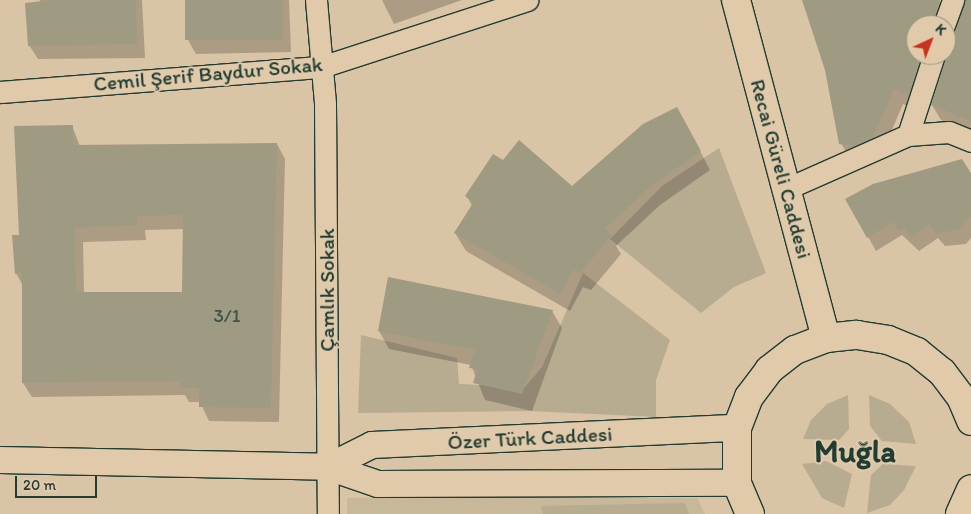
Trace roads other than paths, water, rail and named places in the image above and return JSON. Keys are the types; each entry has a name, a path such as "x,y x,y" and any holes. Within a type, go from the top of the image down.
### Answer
{"main road":[{"name":"Recai Güreli Caddesi","path":"736,0 826,338"},
{"path":"750,514 737,484 737,428 749,397 769,370 795,350 826,338 857,335 910,349 942,372 968,404"}],"street":[{"name":"Çamlık Sokak","path":"316,0 321,67 328,514"},
{"name":"Cemil Şerif Baydur Sokak","path":"0,92 321,67 527,0"},
{"path":"948,15 953,0"},
{"path":"908,135 931,65"},
{"path":"786,189 908,135 949,132 971,141"},
{"name":"Özer Türk Caddesi","path":"328,467 372,445 737,428"},
{"name":"Özer Türk Caddesi","path":"0,460 328,467 378,484 737,484"}],"district":[{"name":"Muğla","path":"855,452"}]}
